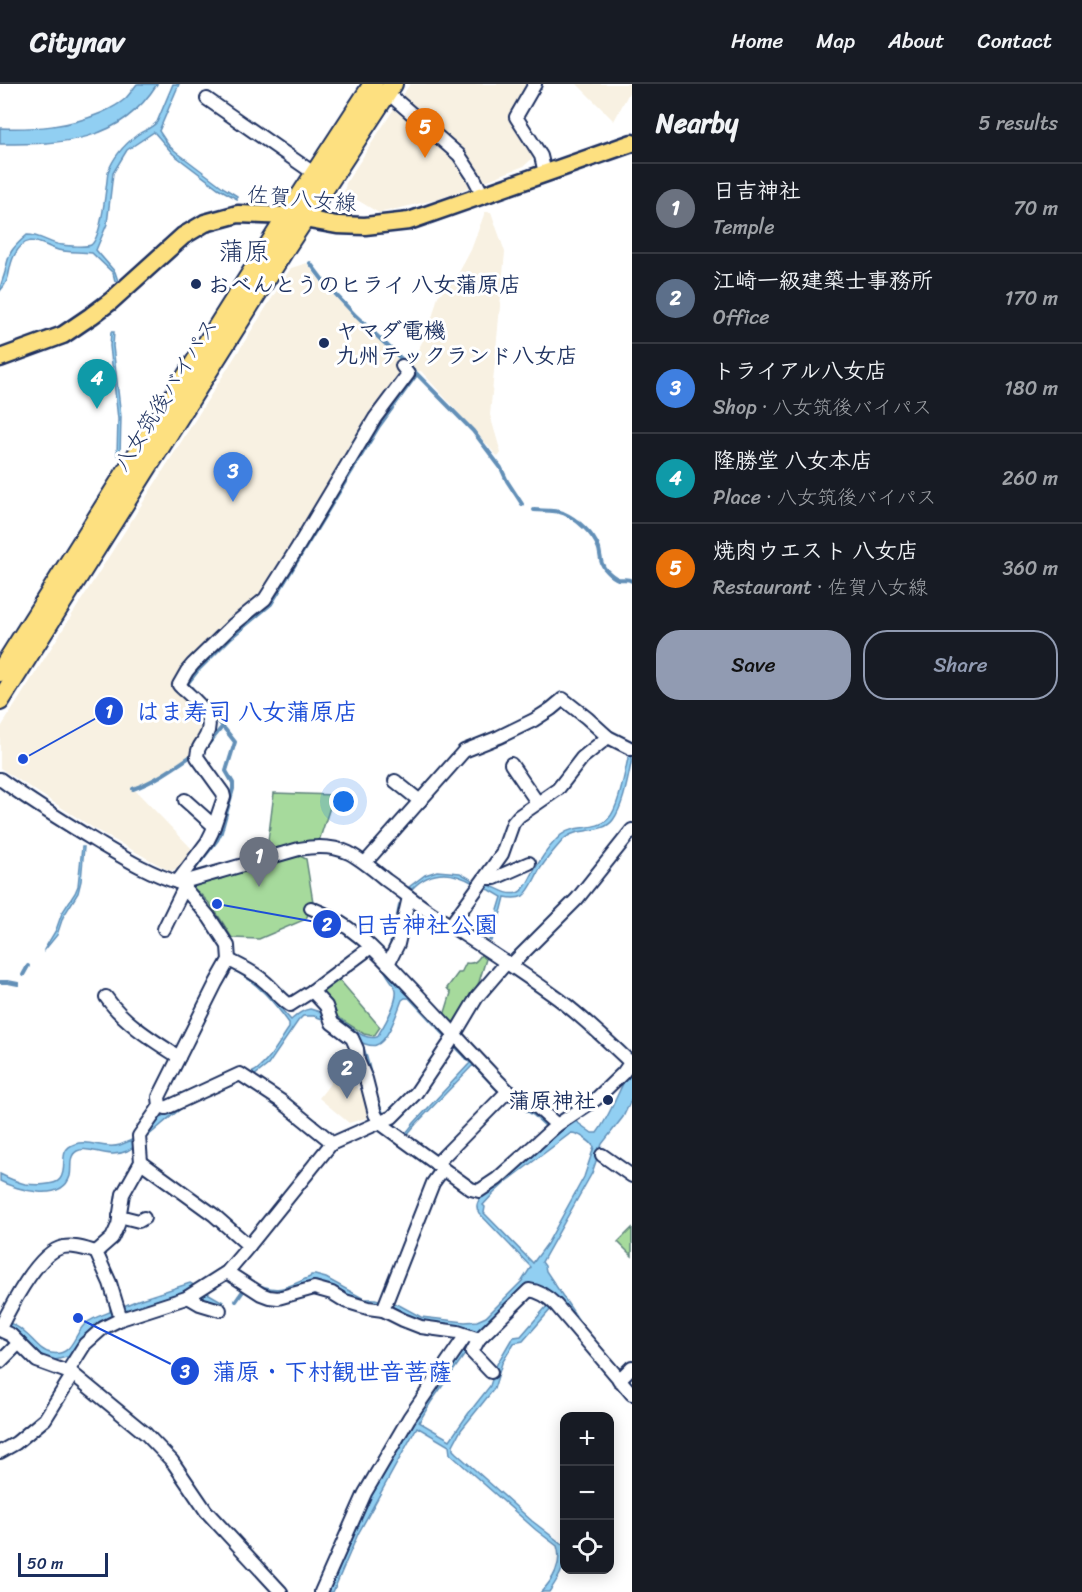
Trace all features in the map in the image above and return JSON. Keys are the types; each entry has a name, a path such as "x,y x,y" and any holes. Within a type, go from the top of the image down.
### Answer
{"highway":[{"name":"八女筑後バイパス","path":"0,701 296,218 315,174 373,84"},
{"name":"八女筑後バイパス","path":"0,672 296,218 394,92"}],"main road":[{"name":"佐賀八女線","path":"0,358 63,334 92,316 183,236 205,223 237,214 296,218 346,226 409,221 632,143"}],"street":[{"path":"535,84 516,117 541,156 544,173"},
{"path":"394,92 459,155 483,195"},
{"path":"207,99 315,174"},
{"path":"164,929 180,884 207,842 224,797 197,757 198,748 210,726 208,717 179,685 193,664 233,625 265,599 375,418 408,374 402,366"},
{"path":"365,863 464,751 534,720 563,699 608,737 631,748"},
{"path":"450,926 502,854 513,823 537,802 558,789 582,758 608,737"},
{"path":"511,764 537,802"},
{"path":"0,779 127,860 180,884 209,917 228,946 232,962 265,981 283,1001 290,1005 371,947"},
{"path":"395,781 420,801"},
{"path":"185,800 214,826"},
{"path":"0,1452 16,1443 45,1419 85,1344 119,1313 194,1293 227,1272 331,1144 392,1117 416,1093 477,997 577,899 632,830"},
{"path":"180,884 299,849 313,847 347,852 450,926 561,1001 630,1060 623,1073 596,1099 557,1125 497,1179 479,1191 471,1189 380,1123 375,1114 352,1038 330,1019 326,1006 312,991"},
{"path":"481,883 529,863"},
{"path":"386,962 398,944 406,895"},
{"path":"311,908 329,915 354,931 371,947 505,1095 538,1108 557,1125"},
{"path":"96,1252 112,1238 118,1225 123,1194 141,1162 139,1139 160,1106 159,1097 216,983 232,962"},
{"path":"106,997 141,1031 179,1057"},
{"path":"160,1106 165,1108 240,1074 280,1101 328,1139 331,1144"},
{"path":"385,1305 439,1167 505,1095"},
{"path":"602,1155 632,1176"},
{"path":"141,1162 214,1215 249,1246"},
{"path":"120,1216 139,1221 144,1218"},
{"path":"96,1252 65,1246 56,1249 35,1268 1,1326 38,1360 71,1373 146,1434 172,1461 206,1511 280,1592"},
{"path":"96,1252 110,1283 119,1313"},
{"path":"227,1272 269,1298 278,1298 314,1287 332,1293 345,1301 368,1308 385,1305 403,1320 421,1326 479,1338"},
{"path":"491,1372 472,1352 479,1338 529,1290 535,1290 546,1295 553,1302 632,1394"},
{"path":"194,1293 200,1304 220,1310"},
{"path":"321,1592 365,1493 409,1418 466,1335"},
{"path":"0,1362 20,1343"},
{"path":"619,1380 632,1367"}],"shaded area":[{"path":"410,84 542,84 525,116 526,123 538,141 533,158 524,166 439,199 379,213 344,192 346,183"},
{"path":"577,84 632,84 632,87 614,121"},
{"path":"485,212 491,212 505,252 490,415 501,453 498,457 421,371 403,372 268,591 176,684 210,722 197,754 135,790 195,852 184,868 170,871 98,831 0,768 0,729 291,268 307,263 323,285 403,364 413,359 429,329 438,296 457,276 471,250"},
{"path":"336,1076 368,1095 373,1116 349,1123 319,1098"}],"green space":[{"path":"274,793 334,795 319,841 267,849"},
{"path":"300,856 306,859 313,902 306,919 259,939 232,938 210,905 193,888 195,885 221,879 237,871"},
{"path":"481,955 486,959 479,982 453,1029 443,1019 451,993 447,988 458,973 461,973 466,963 475,962"},
{"path":"337,977 380,1027 374,1036 364,1034 334,1015 316,992"},
{"path":"632,1228 632,1256 618,1242"}],"water":[{"path":"137,84 157,84 142,104 126,118 108,129 68,141 0,144 0,128 52,126 89,118 120,103"},
{"path":"173,84 179,84 159,131 169,146 237,196 237,199 218,188 173,154 154,132 127,150 113,173 107,224 96,250 115,272 118,281 115,281 113,273 92,253 62,251 34,241 19,248 12,261 8,278 0,291 10,255 27,235 37,236 58,244 91,245 101,222 110,167 128,143 157,122"},
{"path":"111,332 114,332 113,346 121,417 120,455 117,455 118,419 110,346"},
{"path":"629,754 632,755 632,759 625,791 613,820 608,825 575,833 563,840 523,896 505,897 491,941 489,940 502,897 484,889 486,884 513,894 521,891 561,835 572,830 598,825 608,819 618,798"},
{"path":"82,847 84,847 78,893 63,917 57,935 44,951 78,886"},
{"path":"437,871 460,873 476,882 475,884 459,876 442,874 427,878 412,889 409,887 425,875"},
{"path":"399,904 404,905 386,964 520,1102 550,1124 547,1128 533,1115 502,1096 473,1065 406,1136 392,1126 394,1124 406,1133 470,1063 409,998 405,998 385,1038 373,1046 362,1043 383,1115 379,1111 362,1048 339,1025 314,1016 303,1016 268,1065 255,1075 185,1106 127,1151 113,1154 88,1150 77,1151 71,1159 70,1176 58,1189 38,1192 17,1188 0,1181 0,1174 25,1184 54,1183 62,1175 64,1155 69,1147 81,1143 114,1146 128,1142 181,1105 260,1067 270,1057 289,1028 289,1023 265,994 235,971 234,967 266,990 291,1020 310,1009 338,1018 366,1037 377,1037 391,1013 396,998 395,987 383,965 393,934"},
{"path":"632,1066 632,1098 623,1117 602,1144 592,1173 542,1262 580,1322 576,1324 528,1285 468,1350 419,1422 450,1440 490,1386 497,1364 511,1340 521,1336 547,1306 551,1309 523,1341 514,1343 502,1363 494,1389 461,1430 453,1445 453,1450 532,1521 560,1542 558,1579 549,1592 541,1592 556,1571 559,1559 557,1546 450,1454 449,1446 417,1427 358,1534 333,1592 325,1592 366,1499 409,1425 469,1333 417,1322 340,1294 268,1294 251,1281 275,1289 315,1275 326,1278 364,1299 375,1299 399,1305 421,1317 465,1322 477,1321 486,1317 522,1281 531,1267 479,1213 477,1205 479,1200 484,1193 562,1126 574,1120 592,1133 597,1133","holes":["571,1133 584,1138 594,1147 584,1177 547,1244 533,1263 484,1213 483,1205 506,1182"]},
{"path":"190,1283 223,1302 223,1307 174,1297 135,1310 75,1355 51,1361 41,1357 0,1320 19,1328 47,1352 64,1352 85,1324 110,1312 110,1309 114,1310"}],"waterway":[{"path":"310,263 356,316 473,431 501,468 522,504"},
{"path":"192,689 187,684 198,670 230,638 271,604 379,426 416,375"},
{"path":"534,510 560,512 574,519 593,538 605,569 617,578 632,581"},
{"path":"196,867 221,832 233,789 233,783 226,771 235,742 209,709"},
{"path":"205,748 223,726"},
{"path":"133,789 156,778 191,756"},
{"path":"23,975 28,966"},
{"path":"0,982 18,984"},
{"path":"236,1301 243,1291"}],"place":[{"name":"焼肉ウエスト 八女店","path":"425,158"},
{"name":"おべんとうのヒライ 八女蒲原店","path":"196,284"},
{"name":"ヤマダ電機 九州テックランド八女店","path":"324,343"},
{"name":"隆勝堂 八女本店","path":"97,409"},
{"name":"トライアル八女店","path":"233,502"},
{"name":"はま寿司 八女蒲原店","path":"23,759"},
{"name":"日吉神社","path":"259,887"},
{"name":"日吉神社公園","path":"217,904"},
{"name":"江崎一級建築士事務所","path":"347,1099"},
{"name":"蒲原神社","path":"608,1100"},
{"name":"蒲原・下村観世音菩薩","path":"78,1318"}],"district":[{"name":"蒲原","path":"244,251"}]}
